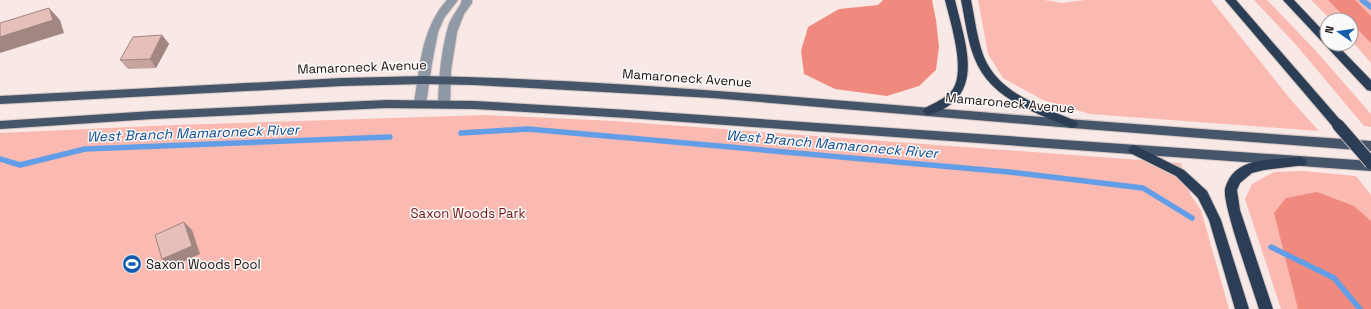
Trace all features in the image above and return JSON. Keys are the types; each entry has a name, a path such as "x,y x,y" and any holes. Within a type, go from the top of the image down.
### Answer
{"highway":[{"path":"929,111 954,95 962,83 964,76 950,0"},
{"path":"966,0 977,50 982,65 987,73 1012,96 1037,109 1072,124"},
{"path":"1226,0 1252,25"},
{"path":"1230,0 1371,165"},
{"path":"1288,0 1319,33"},
{"path":"1298,0 1319,26"},
{"path":"1338,52 1371,87"},
{"path":"1339,52 1350,65"},
{"path":"1134,150 1180,173 1203,195 1215,220 1242,309"},
{"path":"1266,309 1234,210 1231,190 1235,180 1243,172 1249,169 1264,165 1301,162"}],"main road":[{"name":"Mamaroneck Avenue","path":"0,100 342,82 444,80 698,93 1072,124 1371,146"},
{"path":"0,125 386,104 444,104 628,114 1301,162 1371,165"}],"street":[{"path":"420,104 427,60 436,23 444,10 453,0"},
{"path":"444,104 444,80 453,31 459,13 467,4 467,0"}],"green space":[{"path":"978,0 1044,0 1062,3 1086,0 1211,0 1291,100 1319,131 1090,114 1043,100 1003,78 988,54"},
{"path":"1254,0 1267,0 1316,51 1371,114 1371,127 1364,126 1297,46"},
{"path":"1311,0 1371,0 1371,63 1359,49 1359,12 1323,12"},
{"name":"Saxon Woods Park","path":"485,115 614,121 1181,163 1190,194 1201,210 1229,309 0,309 0,133 175,125"},
{"path":"1303,171 1356,176 1371,195 1371,309 1281,309 1245,199 1252,184 1274,172"}],"shaded area":[{"path":"883,0 932,0 939,47 936,70 919,86 887,96 835,89 804,74 801,51 808,27 839,9 878,5"},
{"path":"1328,0 1355,0 1371,16 1371,43 1359,31 1359,12 1340,12"},
{"path":"1317,192 1354,206 1371,221 1371,309 1298,309 1274,213 1286,198"}],"building":[{"path":"49,8 53,20 0,37 0,23"},
{"path":"162,35 150,59 120,60 133,37"},
{"path":"184,222 192,246 162,259 155,235"}],"waterway":[{"path":"1362,0 1371,7"},
{"name":"West Branch Mamaroneck River","path":"461,133 528,129 1009,172 1143,188 1192,218"},
{"name":"West Branch Mamaroneck River","path":"0,159 20,165 85,149 390,137"},
{"name":"West Branch Mamaroneck River","path":"1271,247 1334,278 1360,309"}],"place":[{"name":"Saxon Woods Pool","path":"132,264"}]}
